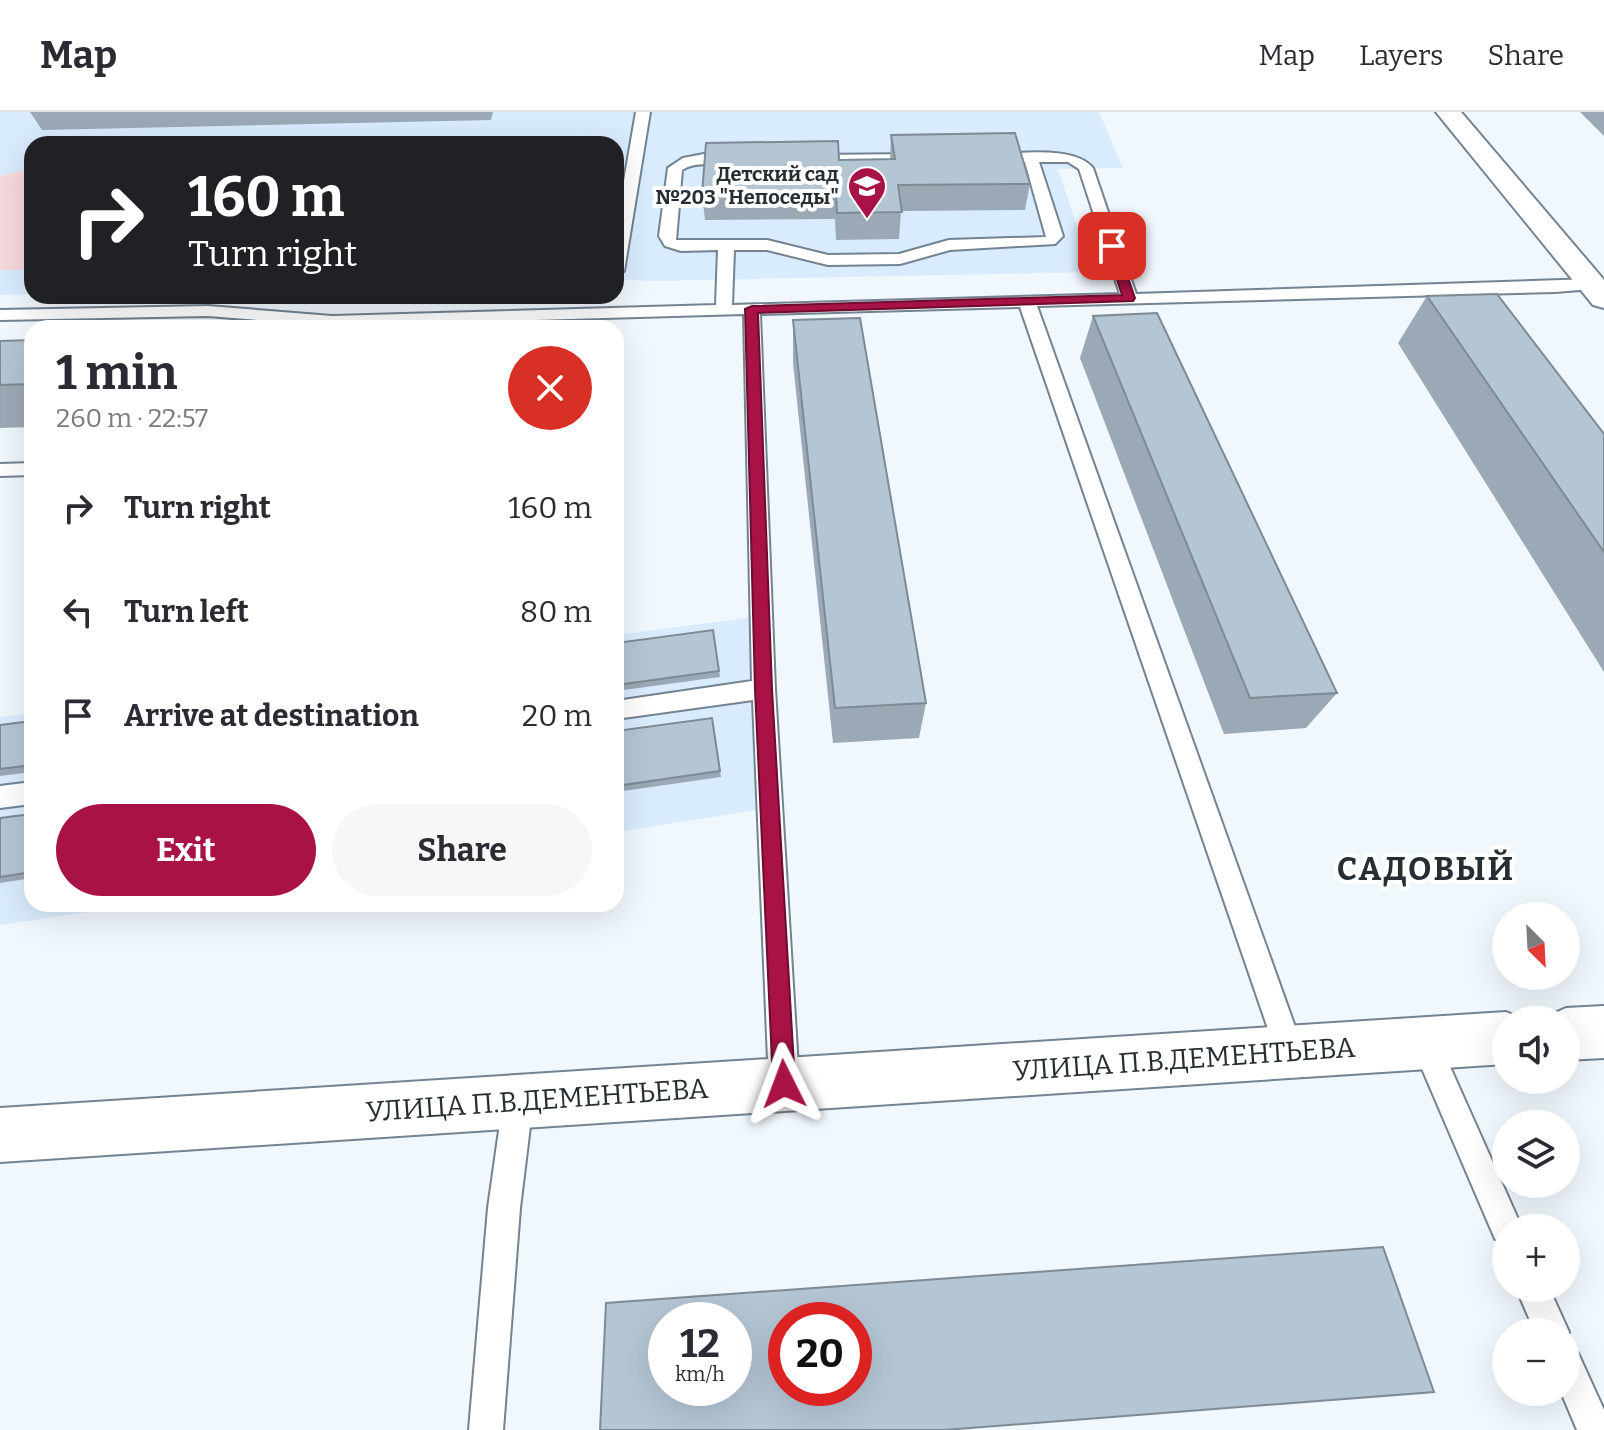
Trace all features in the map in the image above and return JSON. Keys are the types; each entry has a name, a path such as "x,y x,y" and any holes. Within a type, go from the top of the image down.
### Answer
{"street":[{"path":"1448,112 1601,283"},
{"path":"1473,112 1601,283"},
{"path":"1580,1033 1604,1032"},
{"name":"УЛИЦА П.В.ДЕМЕНТЬЕВА","path":"0,1135 1492,1039"}],"lane":[{"path":"624,224 643,112"},
{"path":"792,159 936,158"},
{"path":"968,158 1069,158 1079,161 1086,168 1129,298"},
{"path":"744,159 696,159 682,162 675,168 667,236 670,243 681,246 767,245 828,260 900,259 949,245 1050,241 1055,236 1031,158"},
{"path":"724,310 726,245"},
{"path":"386,320 610,304 724,310 1555,287 1601,283"},
{"path":"1027,302 1290,1052"},
{"path":"752,309 764,689 784,1084"},
{"path":"0,315 205,311 287,314 313,320"},
{"path":"0,470 24,469"},
{"path":"624,709 764,689"},
{"path":"0,797 24,794"},
{"path":"1425,1043 1500,1214"},
{"path":"486,1430 504,1208 518,1102"},
{"path":"1580,1396 1595,1430"}],"shaded area":[{"name":"Детский сад №203 \"Непоседы\"","path":"0,112 1099,112 1123,168 1058,169 1092,272 651,281 624,279 624,136 24,136 24,294 0,295"},
{"path":"24,170 24,270 0,270 0,176"},
{"path":"762,616 770,808 624,831 624,634"},
{"path":"24,714 24,912 87,912 0,925 0,717"}],"building":[{"path":"1015,133 1030,184 898,185 902,212 837,213 836,192 702,194 706,143 838,141 839,160 895,159 891,135"},
{"path":"1497,294 1604,434 1604,552 1427,296"},
{"path":"1157,313 1337,693 1250,698 1093,316"},
{"path":"860,318 926,703 835,708 793,320"},
{"path":"24,340 24,384 0,385 0,341"},
{"path":"713,630 719,671 624,684 624,642"},
{"path":"712,718 720,771 624,785 624,730"},
{"path":"24,722 24,766 0,769 0,725"},
{"path":"24,815 24,873 0,877 0,818"},
{"path":"1383,1247 1434,1392 944,1430 600,1430 606,1303"}],"place":[{"name":"Детский сад №203 \"Непоседы\"","path":"867,220"}],"district":[{"name":"САДОВЫЙ","path":"1426,869"}],"route":[{"path":"784,1084 764,689 752,309 1129,298 1112,246"}]}
